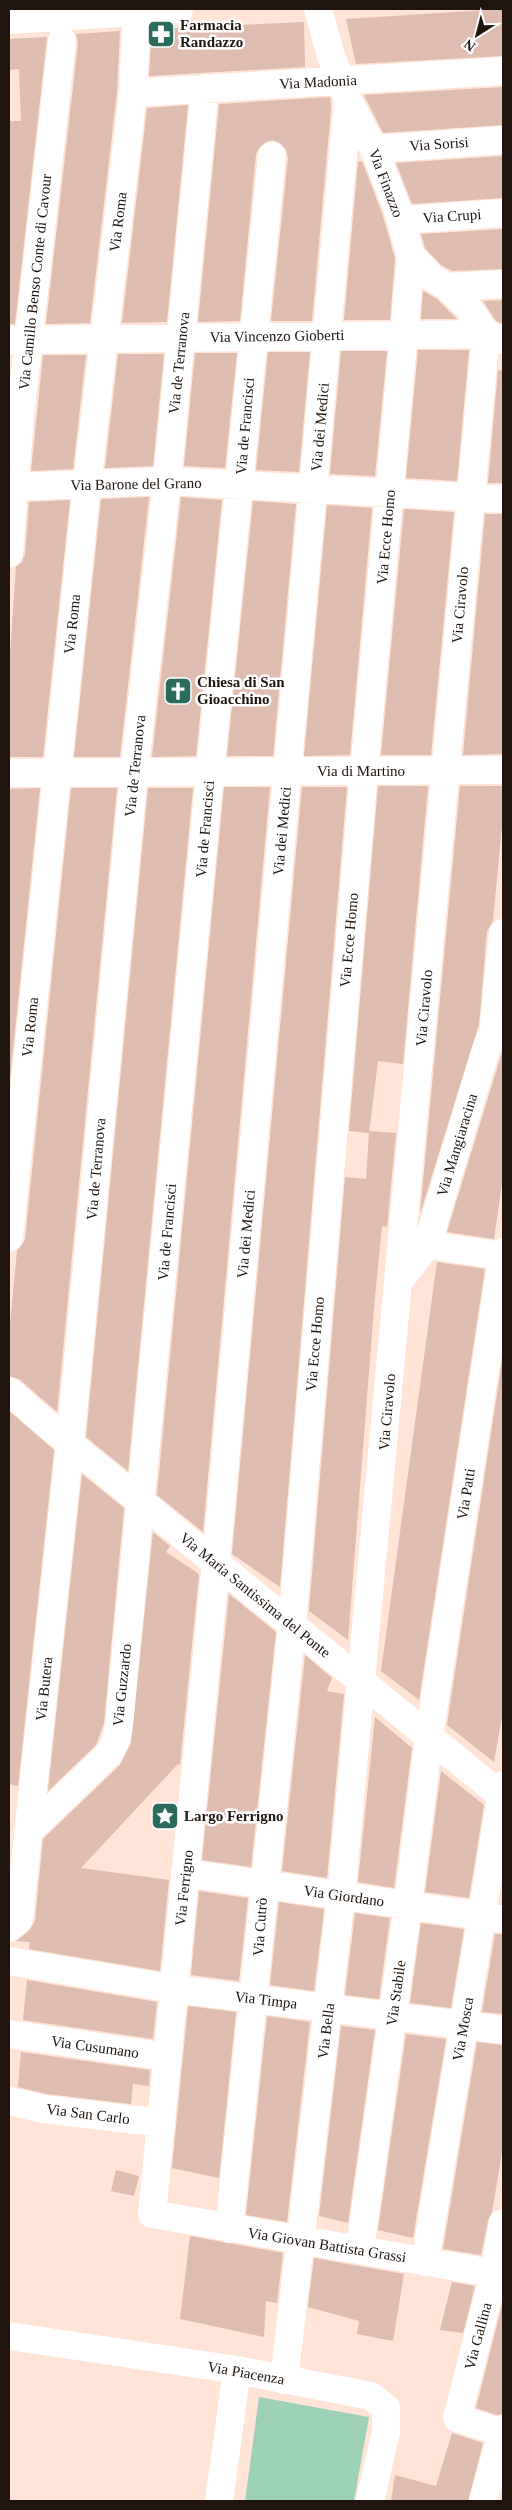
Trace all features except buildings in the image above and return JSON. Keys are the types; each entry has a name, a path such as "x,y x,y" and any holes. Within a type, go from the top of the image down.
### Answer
{"street":[{"path":"9,20 179,9"},
{"name":"Via Finazzo","path":"318,9 345,90 374,148 411,256 431,277 447,287 468,307 495,337"},
{"name":"Via Roma","path":"9,1238 56,774 133,93 137,11"},
{"name":"Via Camillo Benso Conte di Cavour","path":"9,553 19,339 62,40"},
{"name":"Via Madonia","path":"133,93 206,88 345,90 503,71"},
{"name":"Via de Terranova","path":"70,1444 134,773 167,481 206,88"},
{"name":"Via dei Medici","path":"216,1562 328,336 345,90"},
{"name":"Via Sorisi","path":"374,148 503,140"},
{"name":"Via de Francisci","path":"142,1503 210,773 272,156"},
{"name":"Via Crupi","path":"400,220 503,213"},
{"name":"Via Ecce Homo","path":"292,1625 364,771 391,493 402,335 411,256"},
{"path":"447,287 503,284"},
{"name":"Via Vincenzo Gioberti","path":"19,339 402,335 495,337"},
{"name":"Via Ciravolo","path":"362,1682 470,497 495,337"},
{"name":"Via Barone del Grano","path":"11,487 167,481 503,499"},
{"name":"Via di Martino","path":"9,773 503,770"},
{"path":"494,1047 503,933"},
{"name":"Via Mangiaracina","path":"400,1280 427,1245 494,1047 503,1004"},
{"path":"427,1245 503,1254"},
{"name":"Via Patti","path":"429,1737 503,1254"},
{"name":"Via Maria Santissima del Ponte","path":"9,1391 70,1444 429,1737 503,1792"},
{"name":"Via Butera","path":"14,1923 28,1832 70,1444"},
{"name":"Via Guzzardo","path":"28,1832 109,1754 116,1740 142,1503"},
{"name":"Via Ferrigno","path":"152,2214 216,1562"},
{"name":"Via Cutrò","path":"229,2229 255,1998 264,1884 292,1625"},
{"name":"Via Bella","path":"284,2380 299,2241 330,2007 362,1682"},
{"name":"Via Stabile","path":"360,2249 408,1906 429,1737"},
{"name":"Via Mosca","path":"425,2262 464,2025 493,1918 503,1792"},
{"name":"Via Giordano","path":"185,1874 493,1918"},
{"name":"Via Timpa","path":"19,1963 174,1989 503,2030"},
{"name":"Via Cusumano","path":"16,2036 167,2057"},
{"name":"Via San Carlo","path":"12,2102 161,2123"},
{"name":"Via Giovan Battista Grassi","path":"152,2214 299,2241 360,2249 499,2275"},
{"name":"Via Gallina","path":"503,2223 499,2275 457,2418 503,2432"},
{"name":"Via Piacenza","path":"9,2336 237,2370 371,2396 386,2408 386,2432 370,2501"},
{"path":"219,2501 237,2370"},
{"path":"483,2501 503,2432"}],"green space":[{"path":"259,2397 369,2417 354,2501 245,2501"}],"place":[{"name":"Farmacia Randazzo","path":"161,34"},
{"name":"Chiesa di San Gioacchino","path":"178,691"},
{"name":"Largo Ferrigno","path":"165,1816"}]}
